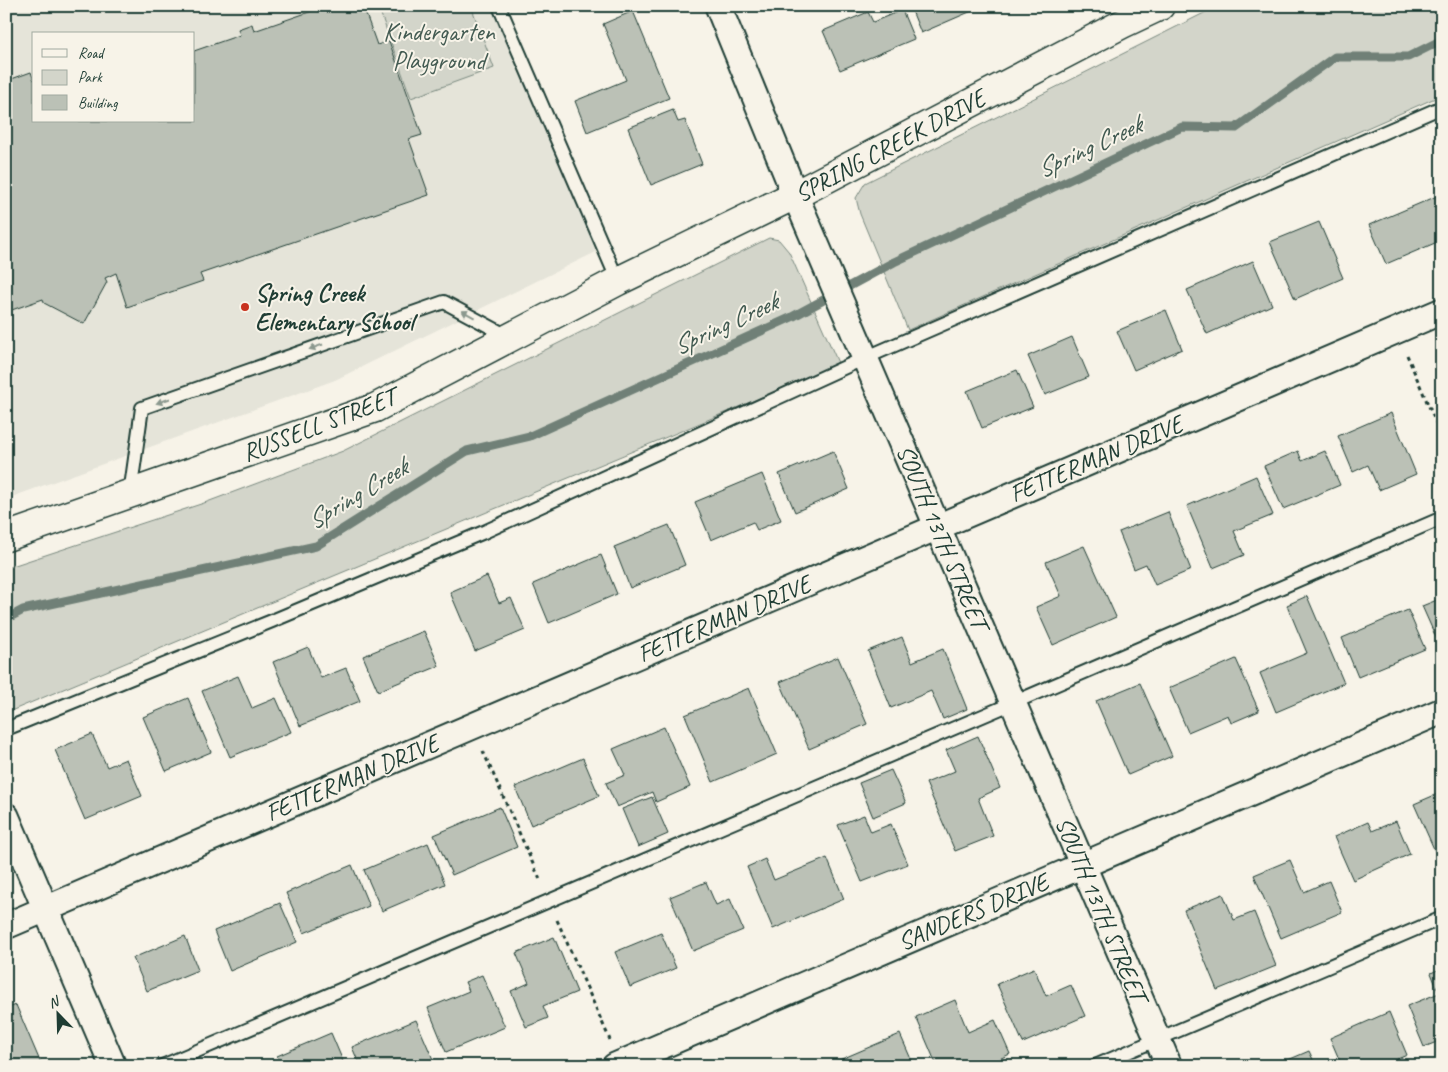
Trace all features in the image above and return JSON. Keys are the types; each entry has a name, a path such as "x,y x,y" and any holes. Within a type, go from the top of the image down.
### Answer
{"main road":[{"name":"SPRING CREEK DRIVE","path":"618,281 795,195 1160,6"},
{"name":"RUSSELL STREET","path":"6,537 375,408 618,281"}],"street":[{"name":"SOUTH 13TH STREET","path":"718,6 795,195 1169,1066"},
{"name":"FETTERMAN DRIVE","path":"6,926 1442,311"},
{"name":"SANDERS DRIVE","path":"615,1066 1442,711"},
{"path":"6,816 113,1066"}],"lane":[{"path":"499,6 618,281"},
{"path":"6,729 272,622 484,532 865,358 1442,107"},
{"path":"130,495 142,408 444,302 511,338"},
{"path":"162,1066 1442,518"},
{"path":"1095,1066 1442,918"}],"path":[{"path":"1396,330 1442,437"}],"shaded area":[{"name":"Spring Creek Elementary School","path":"6,6 497,6 596,252 335,380 6,499"}],"green space":[{"name":"Kindergarten Playground","path":"378,6 471,6 494,68 411,98"},
{"path":"1218,6 1442,6 1442,95 908,330 860,214 856,198 865,183"},
{"path":"769,238 779,240 789,252 839,365 6,713 6,568 207,502 343,451"}],"building":[{"path":"314,6 363,6 377,45 389,41 422,135 409,139 429,195 200,274 203,281 127,307 116,273 105,278 107,282 84,324 44,303 43,299 6,312 6,81 31,72 32,122 195,122 195,51 240,35 238,29 252,24 254,31 315,10"},
{"path":"910,6 980,6 981,7 921,33"},
{"path":"902,10 914,39 840,70 823,31 868,12 873,22"},
{"path":"633,11 669,98 587,132 575,101 626,80 603,24"},
{"path":"673,110 678,122 685,120 702,164 651,185 628,128"},
{"path":"1442,194 1442,240 1386,264 1369,225"},
{"path":"1319,222 1343,278 1295,299 1270,242"},
{"path":"1253,261 1272,305 1207,334 1187,290"},
{"path":"1166,310 1182,349 1134,370 1117,331"},
{"path":"1072,337 1089,377 1045,395 1028,356"},
{"path":"1017,370 1033,407 982,428 967,391"},
{"path":"1391,413 1416,474 1379,490 1368,465 1353,472 1338,436"},
{"path":"833,451 849,489 795,512 779,474"},
{"path":"1298,451 1302,461 1325,451 1340,485 1283,509 1264,466"},
{"path":"762,474 781,520 757,530 753,522 711,540 695,502"},
{"path":"1256,476 1273,515 1234,531 1244,555 1213,568 1187,506"},
{"path":"1168,512 1191,570 1155,585 1146,564 1134,569 1119,532"},
{"path":"669,525 685,565 630,588 614,547"},
{"path":"1084,546 1116,617 1053,645 1036,607 1061,596 1046,562"},
{"path":"601,555 617,594 549,623 533,584"},
{"path":"487,576 499,603 511,598 525,630 475,651 450,592"},
{"path":"1307,596 1344,683 1276,712 1260,673 1307,653 1287,605"},
{"path":"1442,598 1442,641 1438,642 1422,606"},
{"path":"1408,610 1425,649 1358,677 1342,638"},
{"path":"424,631 439,666 378,691 363,656"},
{"path":"902,637 912,662 943,649 967,709 943,719 931,691 891,708 868,651"},
{"path":"308,647 321,678 346,668 360,701 300,726 273,662"},
{"path":"838,657 867,724 809,749 780,682"},
{"path":"1236,659 1259,711 1231,723 1228,715 1188,732 1169,688"},
{"path":"238,676 252,708 276,698 291,732 230,757 202,691"},
{"path":"1140,683 1172,756 1128,775 1096,701"},
{"path":"749,688 777,754 713,782 685,715"},
{"path":"188,698 211,752 166,771 143,717"},
{"path":"664,727 690,787 656,802 652,792 617,807 606,783 625,775 613,749"},
{"path":"92,734 107,767 126,759 142,796 85,820 55,750"},
{"path":"978,736 1000,788 978,798 993,836 955,851 926,783 955,771 946,750"},
{"path":"583,758 599,796 531,825 515,787"},
{"path":"891,770 906,803 873,817 859,783"},
{"path":"1442,792 1442,867 1414,804"},
{"path":"652,797 668,834 638,847 622,809"},
{"path":"500,807 517,847 452,875 434,835"},
{"path":"864,815 871,832 891,824 908,864 862,882 838,825"},
{"path":"1396,821 1410,854 1353,880 1334,837 1368,822 1372,831"},
{"path":"428,843 445,884 382,911 364,870"},
{"path":"827,858 844,899 773,929 747,867 765,859 774,880"},
{"path":"1290,860 1304,892 1329,881 1342,912 1281,938 1254,875"},
{"path":"352,865 369,906 304,933 286,893"},
{"path":"706,882 716,905 730,899 743,930 693,951 670,897"},
{"path":"1223,894 1234,920 1254,912 1276,966 1217,990 1184,910"},
{"path":"280,903 297,942 230,971 214,931"},
{"path":"661,933 676,968 630,987 615,952"},
{"path":"185,936 198,970 147,991 133,958"},
{"path":"554,937 577,992 543,1006 548,1018 526,1027 511,991 529,983 516,953"},
{"path":"1034,968 1046,996 1071,985 1085,1016 1023,1043 997,984"},
{"path":"1442,968 1442,1040 1424,1047 1407,1006 1439,993 1431,973"},
{"path":"482,975 505,1027 446,1052 428,1008 469,991 465,982"},
{"path":"955,1000 968,1032 995,1020 1010,1054 984,1066 937,1066 916,1017"},
{"path":"16,1005 42,1066 6,1066 6,1009"},
{"path":"1389,1012 1407,1055 1381,1066 1342,1066 1330,1038"},
{"path":"416,1020 435,1064 430,1066 360,1066 352,1047"},
{"path":"331,1033 345,1066 281,1066 277,1056"},
{"path":"900,1034 914,1066 831,1066 830,1064"},
{"path":"1309,1051 1316,1066 1274,1066"},
{"path":"815,1061 817,1066 803,1066"}],"waterway":[{"name":"Spring Creek","path":"6,619 23,610 316,546 467,451 530,436 792,317 894,262 1182,127 1236,128 1335,57 1408,57 1442,40"}],"place":[{"name":"Spring Creek Elementary School","path":"245,307"}]}
